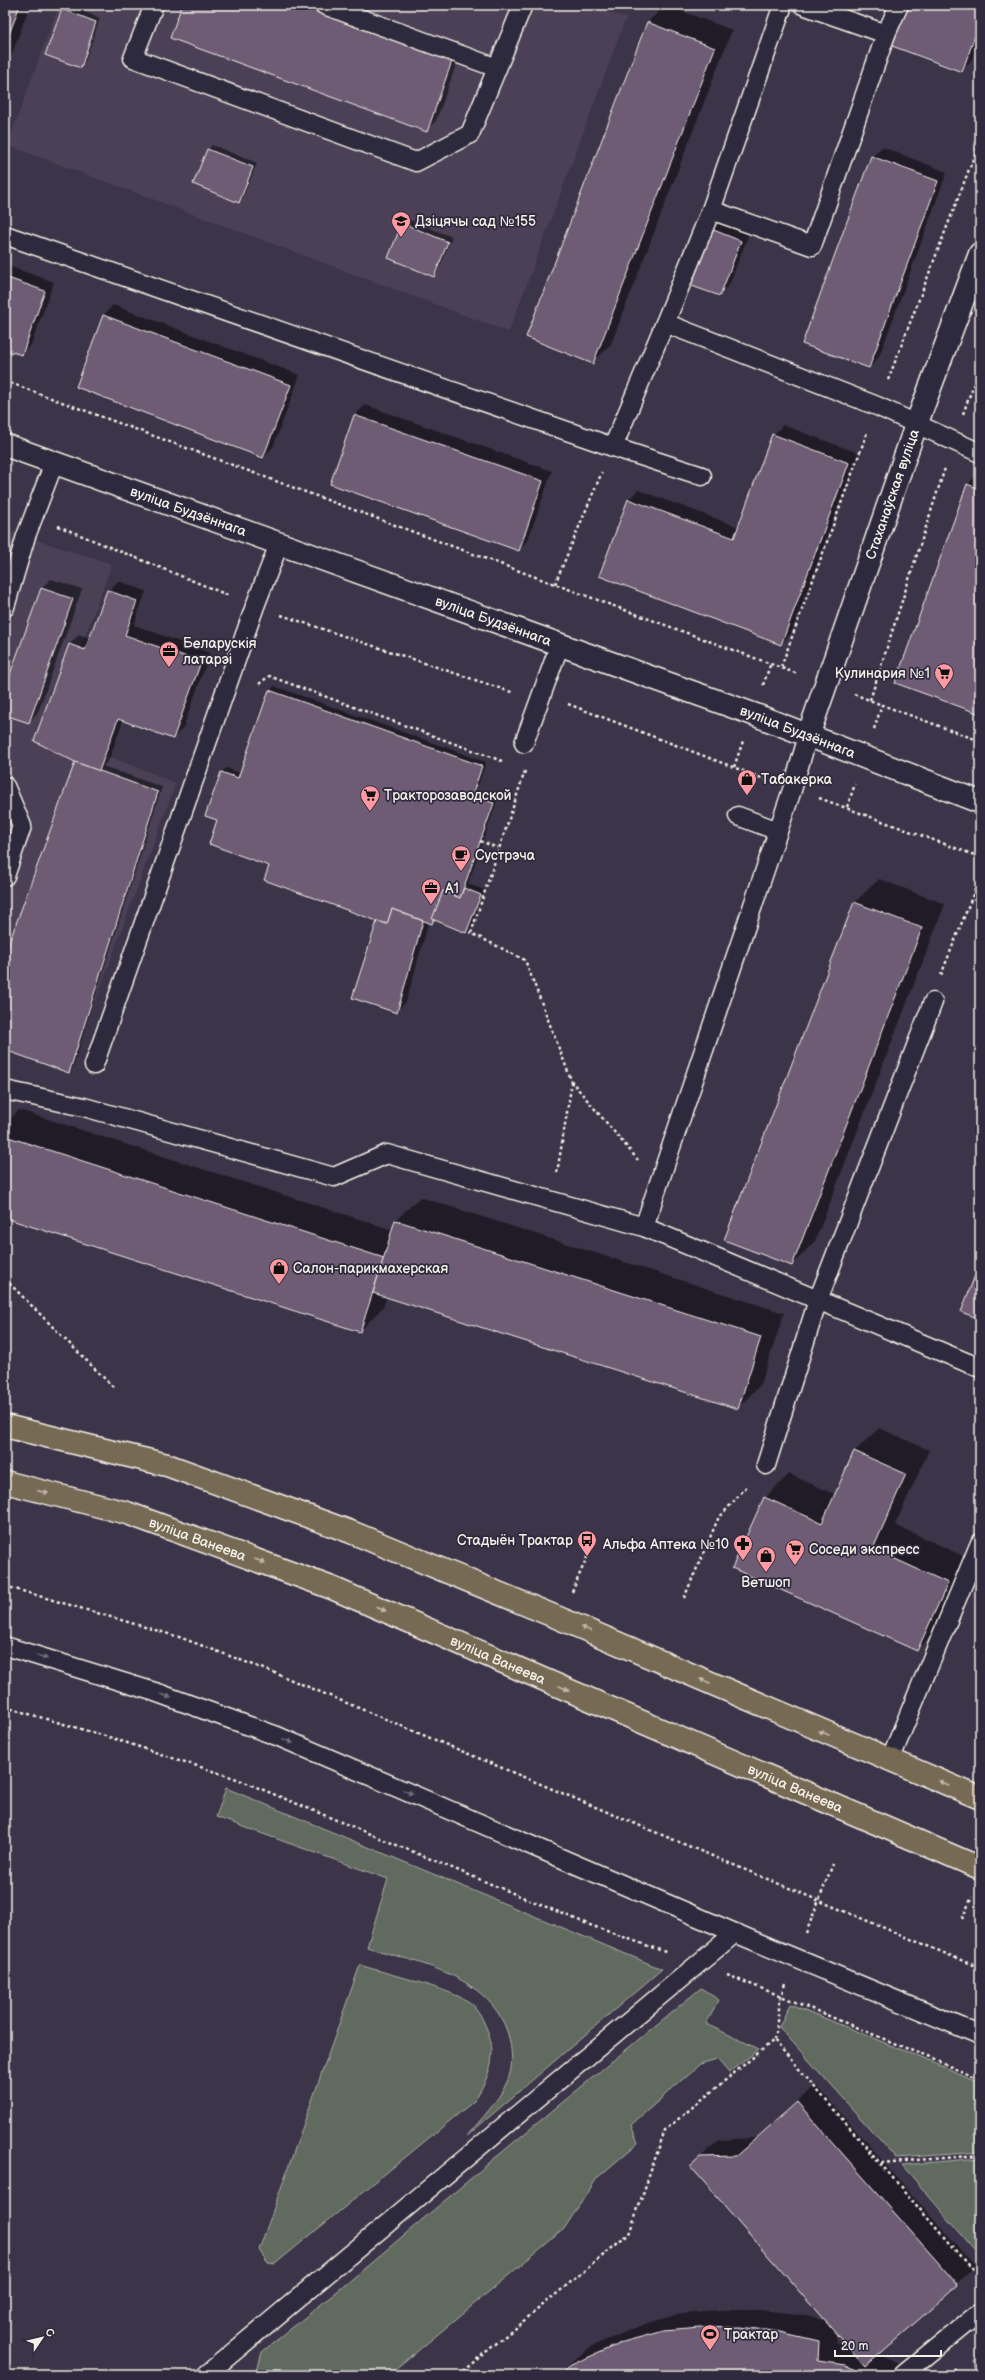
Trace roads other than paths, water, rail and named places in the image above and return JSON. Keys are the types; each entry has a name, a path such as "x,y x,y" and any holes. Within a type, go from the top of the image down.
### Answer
{"main road":[{"path":"5,1426 167,1465 350,1532 561,1619 980,1798"},
{"name":"вуліца Ванеева","path":"5,1482 127,1513 332,1588 980,1868"}],"street":[{"name":"Стаханаўская вуліца","path":"808,736 916,425 980,254"},
{"name":"вуліца Будзённага","path":"5,445 560,644 808,736 980,802"}],"lane":[{"path":"154,5 133,58 416,162 470,134 523,5"},
{"path":"324,5 497,68"},
{"path":"612,447 666,323 711,210 783,5"},
{"path":"803,5 886,34"},
{"path":"711,210 812,246 886,34 899,5"},
{"path":"5,236 612,447 702,476"},
{"path":"666,323 878,406 916,425 980,453"},
{"path":"5,607 34,516 54,463"},
{"path":"94,1065 255,606 279,544"},
{"path":"524,743 560,644"},
{"path":"644,1227 792,790 808,736"},
{"path":"5,786 22,826 5,876"},
{"path":"738,816 778,830"},
{"path":"766,1465 818,1300 933,1002"},
{"path":"5,1090 84,1107 334,1177 387,1154 644,1227 980,1368"},
{"path":"890,1760 980,1542"},
{"path":"5,1646 155,1692 277,1736 735,1933 980,2035"},
{"path":"206,2375 735,1933"},
{"path":"903,2375 980,2312"}],"place":[{"name":"Дзіцячы сад №155","path":"401,238"},
{"name":"Беларускія латарэі","path":"169,668"},
{"name":"Кулинария №1","path":"944,690"},
{"name":"Табакерка","path":"747,796"},
{"name":"Тракторозаводской","path":"370,812"},
{"name":"Сустрэча","path":"461,872"},
{"name":"A1","path":"431,905"},
{"name":"Салон-парикмахерская","path":"279,1285"},
{"name":"Стадыён Трактар","path":"587,1557"},
{"name":"Альфа Аптека №10","path":"743,1561"},
{"name":"Соседи экспресс","path":"795,1566"},
{"name":"Ветшоп","path":"766,1573"},
{"name":"Трактар","path":"710,2351"}]}
